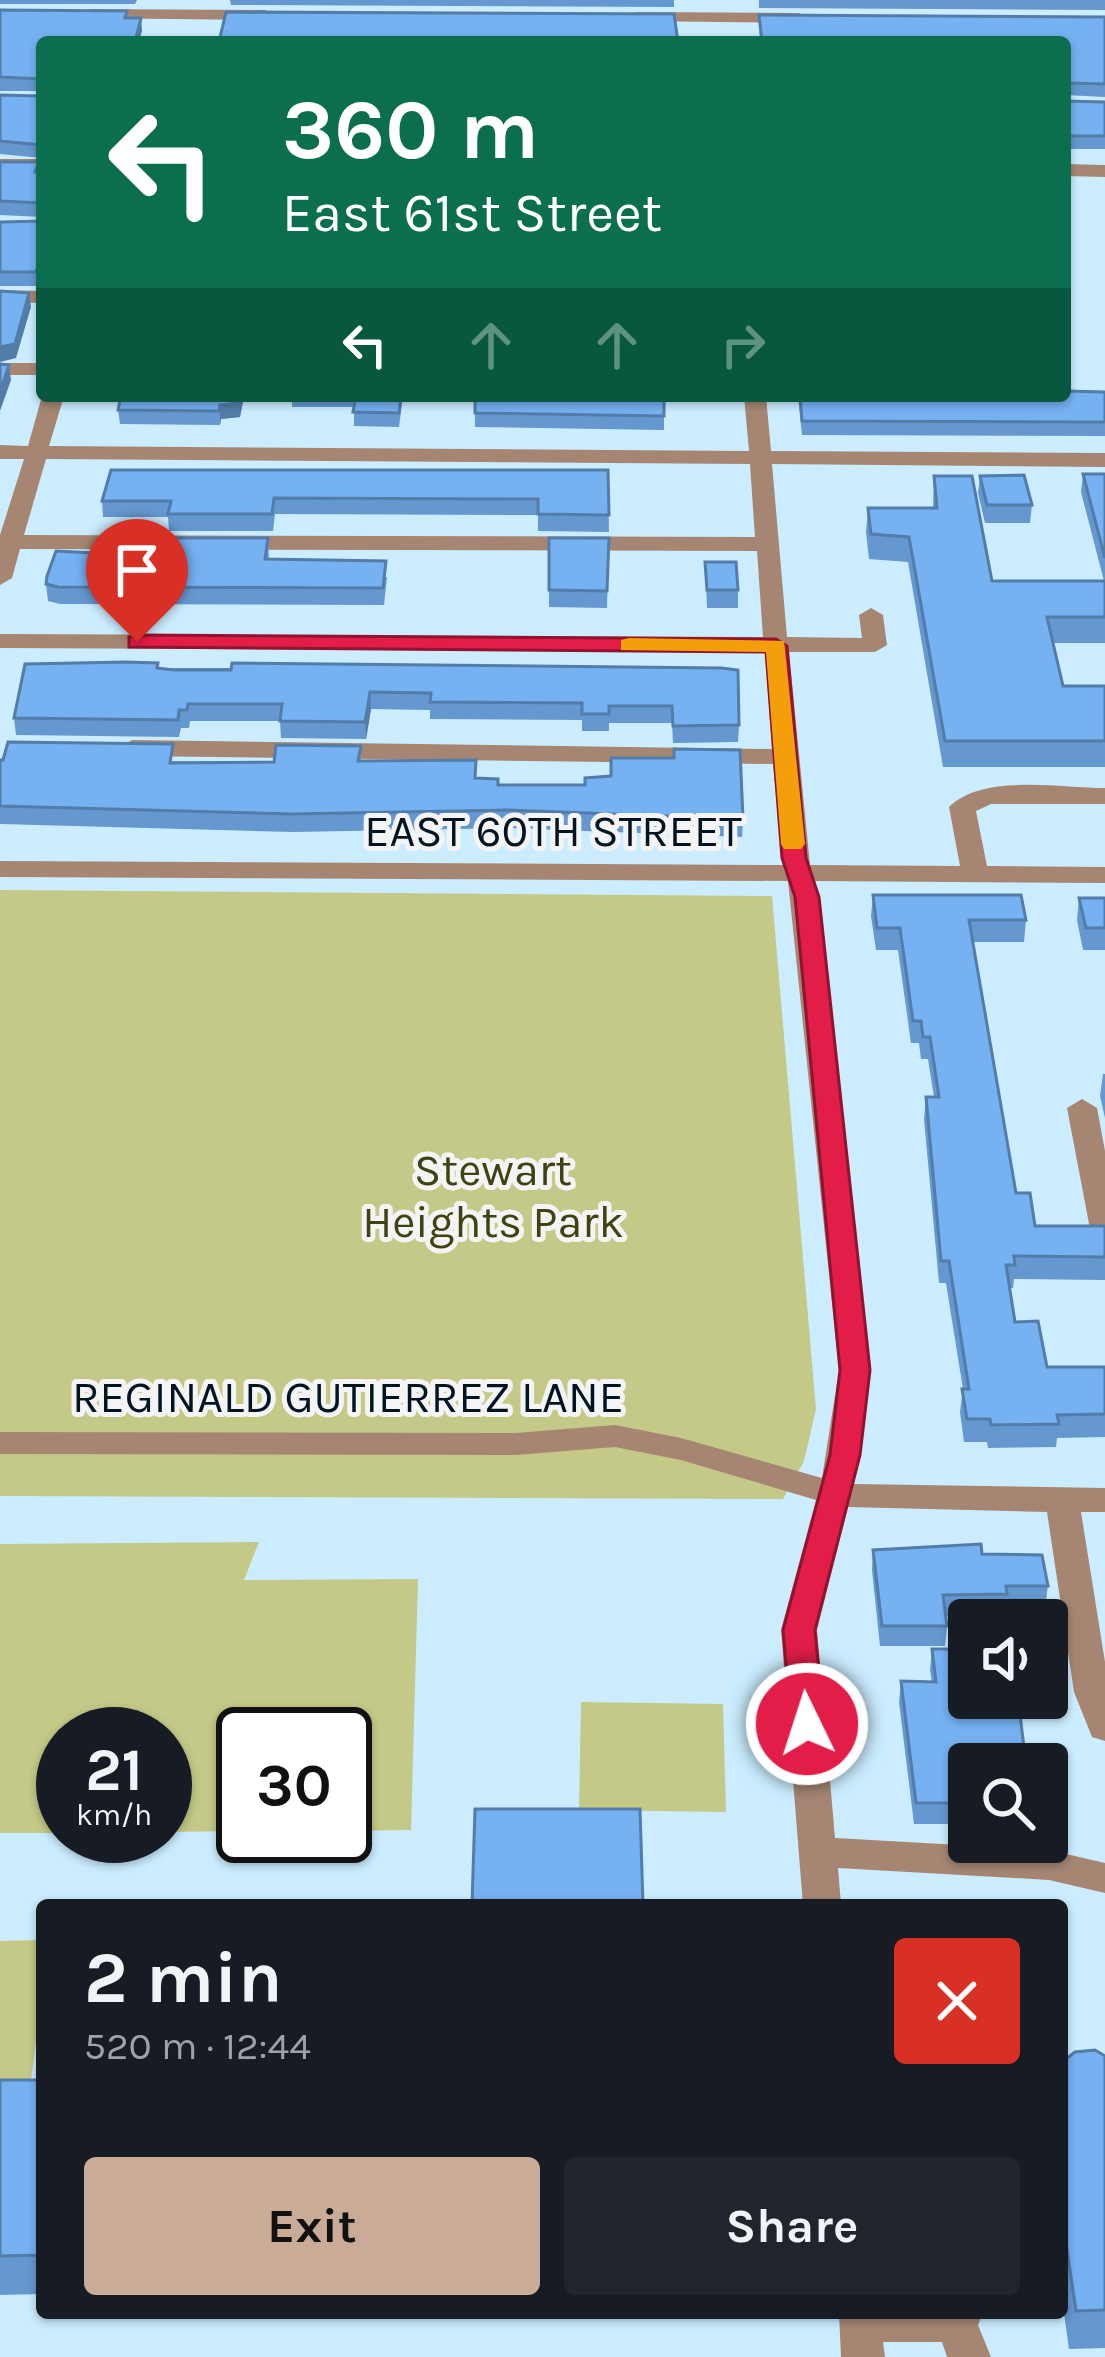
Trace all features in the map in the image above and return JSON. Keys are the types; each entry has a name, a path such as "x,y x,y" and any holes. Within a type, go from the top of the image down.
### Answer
{"street":[{"path":"624,17 717,9 808,18"},
{"path":"68,14 275,15"},
{"path":"0,165 36,165"},
{"path":"1071,170 1105,170"},
{"path":"0,296 36,297"},
{"path":"0,369 36,369"},
{"path":"0,578 6,542 52,402"},
{"path":"755,402 794,858 802,875 833,1133 855,1370 845,1455 799,1630 820,1899"},
{"path":"0,452 1105,460"},
{"path":"6,542 768,544"},
{"path":"0,641 875,645 871,615"},
{"path":"95,748 786,757"},
{"path":"975,875 962,807 987,796 1105,796"},
{"name":"EAST 60TH STREET","path":"0,869 1105,875"},
{"path":"1082,1108 1105,1229"},
{"name":"REGINALD GUTIERREZ LANE","path":"0,1443 516,1444 615,1436 682,1449 834,1493 880,1499 1105,1500"},
{"path":"1062,1500 1092,1692 1105,1727"},
{"path":"814,1851 1049,1865 1105,1878"},
{"path":"861,2331 962,2331"}],"green space":[{"name":"Stewart Heights Park","path":"0,890 772,896 816,1409 804,1461 783,1499 0,1496"},
{"path":"259,1542 244,1580 418,1579 411,1830 372,1831 372,1707 216,1707 216,1831 192,1832 192,1707 36,1707 36,1833 0,1833 0,1544"},
{"path":"581,1702 723,1704 726,1812 579,1810"},
{"path":"36,1940 36,2042 29,2096 0,2096 0,1941"}],"building":[{"path":"0,10 127,11 125,18 141,18 136,36 36,36 36,79 0,77"},
{"path":"226,12 674,14 677,36 220,36"},
{"path":"759,15 1105,17 1105,84 1071,83 1071,36 761,36"},
{"path":"0,95 36,96 36,144 0,141"},
{"path":"1071,101 1105,102 1105,136 1071,136"},
{"path":"0,162 36,162 36,203 0,201"},
{"path":"36,221 36,272 0,272 0,222"},
{"path":"0,291 29,293 15,344 0,347"},
{"path":"0,364 9,365 0,392"},
{"path":"1071,391 1105,392 1105,422 802,421 800,402 1071,402"},
{"path":"120,402 239,402 220,405 219,411 118,410"},
{"path":"355,402 400,402 399,413 353,412"},
{"path":"475,402 664,402 664,416 475,413"},
{"path":"111,470 608,470 609,515 538,514 538,499 274,498 272,514 168,514 171,501 102,501"},
{"path":"1083,474 1105,474 1105,558"},
{"path":"1024,475 1032,505 987,505 980,476"},
{"path":"934,476 972,476 992,581 1105,581 1105,617 1047,617 1063,686 1105,686 1105,741 945,741 909,537 871,534 868,508 937,508"},
{"path":"163,538 268,538 265,559 386,561 383,588 46,584 56,551 94,553 92,558 158,559"},
{"path":"549,538 609,538 607,591 549,590"},
{"path":"705,562 736,562 738,590 707,590"},
{"path":"158,663 157,668 174,670 231,670 232,663 721,668 738,670 739,725 673,726 672,706 609,706 609,714 582,714 582,703 430,702 431,693 370,692 365,722 280,721 282,704 188,704 187,710 179,710 178,720 14,718 25,664"},
{"path":"8,742 173,744 170,763 274,762 276,745 361,746 358,761 476,760 475,778 498,779 498,785 585,785 585,778 611,776 611,758 674,758 674,749 740,750 743,819 509,810 292,814 0,806 0,760"},
{"path":"873,895 1021,895 1026,920 969,920 1016,1193 1030,1193 1035,1226 1105,1226 1105,1257 1014,1256 1015,1265 1006,1265 1015,1322 1038,1321 1047,1367 1105,1367 1105,1414 1057,1415 1059,1424 991,1425 990,1419 967,1419 962,1389 969,1389 949,1261 941,1261 926,1097 939,1097 930,1037 923,1037 921,1021 913,1021 900,928 877,928"},
{"path":"1079,898 1105,898 1105,928 1086,928"},
{"path":"981,1544 982,1554 1042,1555 1048,1586 1006,1586 1007,1594 943,1595 947,1626 882,1626 873,1550"},
{"path":"932,1649 948,1649 948,1719 1021,1719 1023,1743 948,1743 948,1803 916,1803 901,1681 936,1682"},
{"path":"475,1809 640,1809 643,1899 472,1899"},
{"path":"1095,2050 1105,2056 1105,2310 1076,2311 1068,2256 1068,2057"},
{"path":"0,2080 36,2080 36,2255 0,2256"}],"slow traffic":[{"path":"629,645 776,646 793,844"}],"route":[{"path":"137,642 776,646 794,858 807,897 855,1370 845,1455 799,1630 807,1724"}]}
